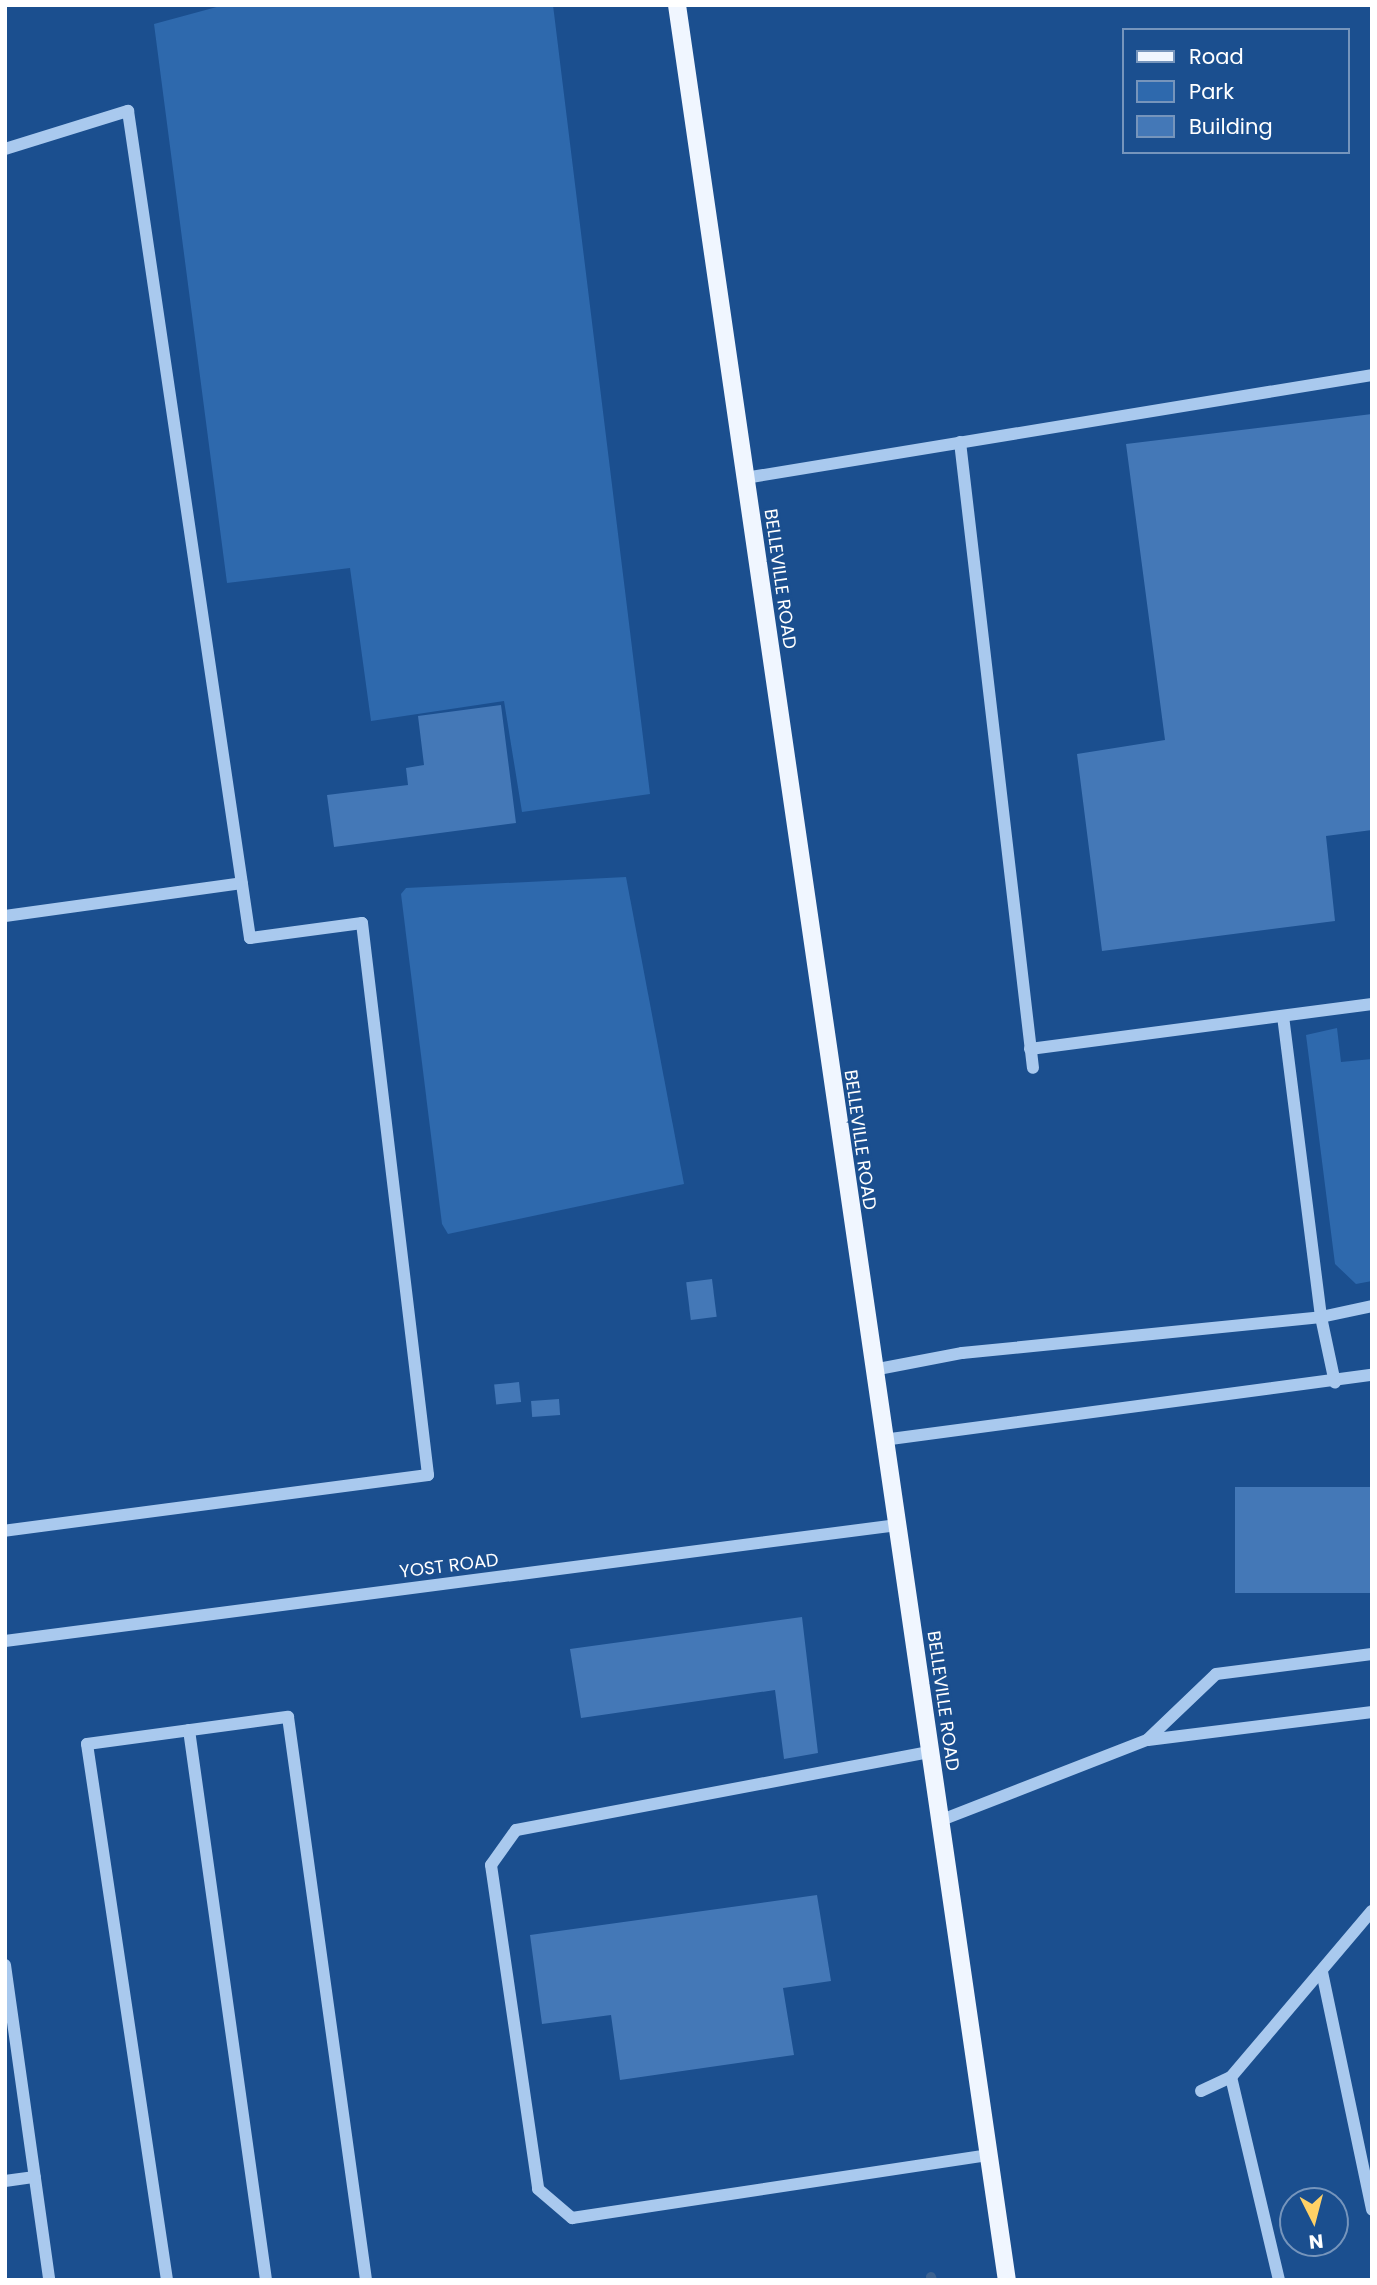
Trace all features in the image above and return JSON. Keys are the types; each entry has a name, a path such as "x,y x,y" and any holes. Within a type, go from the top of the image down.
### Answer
{"main road":[{"name":"BELLEVILLE ROAD","path":"677,5 883,1440 1007,2280"}],"street":[{"path":"5,149 128,111 250,937 362,923 428,1475 5,1531"},
{"path":"745,478 1372,375"},
{"path":"960,442 1033,1068"},
{"path":"5,916 242,883"},
{"path":"1030,1049 1372,1004"},
{"path":"1283,1016 1321,1317 1335,1383"},
{"path":"873,1370 962,1353 1321,1317 1372,1306"},
{"path":"883,1440 1335,1383 1372,1376"},
{"name":"YOST ROAD","path":"5,1641 897,1525"},
{"path":"1147,1740 1216,1674 1372,1654"},
{"path":"939,1821 1147,1740 1372,1712"},
{"path":"167,2280 87,1744 288,1717 366,2280"},
{"path":"189,1730 266,2280"},
{"path":"929,1752 516,1830 491,1865 538,2189 572,2218 989,2155"},
{"path":"1201,2091 1231,2077 1372,1910"},
{"path":"5,1965 49,2280"},
{"path":"1322,1972 1372,2210"},
{"path":"1231,2077 1279,2280"},
{"path":"5,2181 35,2177"}],"green space":[{"path":"224,5 553,5 650,794 522,812 504,701 371,721 350,568 227,583 154,24"},
{"path":"626,877 684,1184 448,1234 442,1224 401,894 406,888"},
{"path":"1337,1028 1341,1062 1372,1059 1372,1281 1356,1284 1335,1264 1306,1035"}],"building":[{"path":"1372,414 1372,830 1326,836 1335,921 1102,951 1077,754 1165,740 1126,444"},
{"path":"501,705 516,823 334,847 327,795 408,785 406,768 424,765 418,716"},
{"path":"712,1279 717,1317 691,1320 686,1282"},
{"path":"519,1382 521,1402 496,1405 494,1385"},
{"path":"559,1399 560,1415 532,1417 531,1401"},
{"path":"1235,1487 1372,1487 1372,1593 1235,1593"},
{"path":"802,1617 818,1753 784,1759 775,1690 581,1718 570,1649"},
{"path":"817,1895 831,1981 783,1988 794,2055 620,2080 611,2015 542,2024 530,1935"}]}
